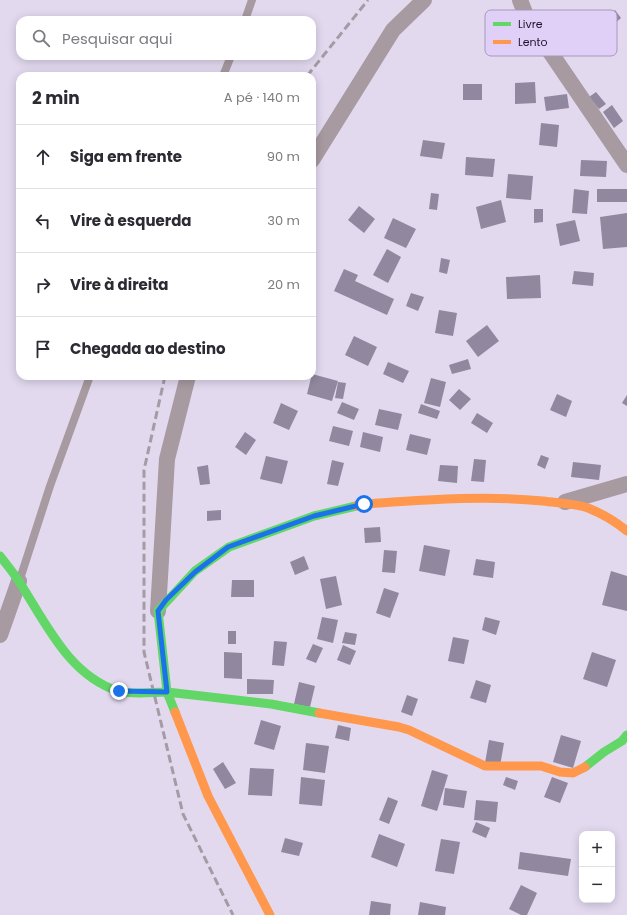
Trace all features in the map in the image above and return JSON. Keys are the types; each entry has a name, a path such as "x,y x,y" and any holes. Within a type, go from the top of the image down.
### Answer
{"street":[{"path":"316,154 393,30 424,0"},
{"path":"520,0 524,10"},
{"path":"553,56 627,165"},
{"path":"187,380 167,459 158,611 167,692 208,796 270,915"},
{"path":"561,503 627,484"},
{"path":"158,611 166,600 195,572 228,547 314,516 364,504 437,499 512,498 561,503 586,508 600,513 612,519 627,531"},
{"path":"0,556 19,581 40,618 57,643 75,664 96,680 119,691 167,692 271,704 399,727 409,730 485,766 541,766 560,772 573,773 586,766 604,752 622,741 627,735"},
{"path":"0,635 19,581"}],"lane":[{"path":"247,16 252,0"},
{"path":"225,72 229,60"},
{"path":"19,581 50,486 89,380"}],"building":[{"path":"617,13 621,18 617,21"},
{"path":"535,82 536,103 515,104 515,83"},
{"path":"463,84 482,84 482,100 463,100"},
{"path":"596,92 606,104 599,109 589,97"},
{"path":"567,94 569,108 546,111 544,97"},
{"path":"612,105 623,121 614,128 603,112"},
{"path":"541,123 559,125 557,147 539,145"},
{"path":"423,140 445,143 442,159 420,156"},
{"path":"466,157 495,159 493,177 465,175"},
{"path":"581,160 607,161 606,177 580,176"},
{"path":"508,174 533,176 531,200 506,198"},
{"path":"574,189 589,191 587,214 572,213"},
{"path":"597,189 627,189 627,202 597,202"},
{"path":"431,193 439,194 437,210 429,209"},
{"path":"501,200 506,222 481,229 476,207"},
{"path":"359,206 375,219 364,233 348,220"},
{"path":"534,209 543,209 543,222 534,223"},
{"path":"627,213 627,247 603,249 600,217"},
{"path":"393,218 416,229 406,248 384,238"},
{"path":"575,220 580,241 560,246 556,224"},
{"path":"387,249 401,257 388,283 373,275"},
{"path":"441,258 450,260 447,274 439,272"},
{"path":"344,269 358,275 355,281 394,299 387,315 334,291"},
{"path":"574,271 594,273 593,286 572,284"},
{"path":"540,275 541,298 507,299 506,277"},
{"path":"411,293 424,297 418,311 406,306"},
{"path":"439,310 457,313 453,336 435,333"},
{"path":"487,325 499,341 478,357 466,341"},
{"path":"354,336 377,347 368,366 345,355"},
{"path":"468,359 471,369 452,374 449,365"},
{"path":"388,362 409,371 403,383 383,374"},
{"path":"316,375 338,381 332,401 307,394 310,380 316,380"},
{"path":"431,378 446,382 440,407 424,403"},
{"path":"338,382 346,383 343,399 335,398"},
{"path":"459,389 471,399 460,410 449,400"},
{"path":"557,394 572,401 566,417 550,410"},
{"path":"627,395 627,406 622,403"},
{"path":"342,402 359,409 354,420 337,413"},
{"path":"281,403 298,411 289,430 273,423"},
{"path":"421,404 440,411 437,419 418,413"},
{"path":"379,409 402,414 398,430 375,425"},
{"path":"477,413 493,423 487,433 471,423"},
{"path":"333,426 353,431 349,446 329,441"},
{"path":"245,432 256,440 246,455 235,447"},
{"path":"363,432 383,437 380,452 360,447"},
{"path":"410,434 431,439 427,455 406,450"},
{"path":"541,455 549,458 545,469 537,465"},
{"path":"266,456 288,461 282,484 260,479"},
{"path":"474,459 486,460 484,482 471,481"},
{"path":"332,460 344,463 338,486 327,484"},
{"path":"573,462 601,465 599,480 571,477"},
{"path":"208,465 210,484 200,485 197,467"},
{"path":"440,465 458,466 457,483 438,481"},
{"path":"221,510 221,520 207,521 207,511"},
{"path":"380,527 381,542 365,543 364,528"},
{"path":"424,545 450,550 445,576 419,571"},
{"path":"384,550 397,551 395,573 382,572"},
{"path":"304,556 309,569 295,575 290,562"},
{"path":"476,559 495,562 493,578 473,575"},
{"path":"611,571 627,576 627,611 602,605"},
{"path":"336,576 342,605 326,609 320,579"},
{"path":"232,580 254,580 254,597 231,597"},
{"path":"384,588 399,593 390,618 376,613"},
{"path":"322,617 338,620 333,643 317,639"},
{"path":"485,617 500,621 496,635 482,630"},
{"path":"228,631 236,631 236,644 228,644"},
{"path":"345,632 357,634 355,645 342,643"},
{"path":"453,637 469,640 464,664 448,661"},
{"path":"274,641 287,642 284,666 272,665"},
{"path":"313,644 323,648 316,663 306,659"},
{"path":"343,645 356,651 350,665 337,660"},
{"path":"224,652 242,653 242,679 224,678"},
{"path":"592,652 616,660 607,687 583,679"},
{"path":"247,679 274,680 273,694 247,694"},
{"path":"476,680 491,685 486,703 470,698"},
{"path":"299,682 315,686 310,707 294,704"},
{"path":"407,695 418,699 412,716 401,712"},
{"path":"261,720 281,726 274,750 254,744"},
{"path":"338,725 351,728 349,741 335,738"},
{"path":"561,735 581,741 573,768 553,762"},
{"path":"489,740 504,743 500,766 485,763"},
{"path":"306,743 329,746 325,773 303,770"},
{"path":"223,762 236,783 225,789 213,769"},
{"path":"250,768 274,769 272,796 248,795"},
{"path":"432,770 448,775 437,811 421,806"},
{"path":"301,777 325,780 322,806 299,804"},
{"path":"506,777 518,781 515,790 503,785"},
{"path":"552,777 568,783 560,803 544,797"},
{"path":"445,788 467,791 464,808 443,805"},
{"path":"388,797 398,801 389,824 379,820"},
{"path":"476,800 498,802 496,822 474,820"},
{"path":"476,822 490,828 486,838 472,832"},
{"path":"379,834 405,844 397,867 371,857"},
{"path":"285,838 303,843 299,856 281,852"},
{"path":"441,839 460,842 454,874 435,871"},
{"path":"520,852 571,859 568,876 518,869"},
{"path":"521,885 537,893 527,915 521,915 509,909"},
{"path":"371,901 391,904 390,915 369,915"},
{"path":"420,902 446,907 445,915 418,915"}],"railway":[{"path":"310,72 368,0"},
{"path":"164,380 144,470 144,652 183,814 233,915"}],"traffic: fast":[{"path":"319,713 271,704 167,692 158,611 195,571 229,547 314,516 356,506"},
{"path":"0,556 16,577 59,645 85,673 100,683 118,691 136,693 167,692 175,712"},
{"path":"585,767 604,752 622,741 627,735"}],"traffic: slow":[{"path":"356,506 364,504 476,498 543,501 583,506 609,518 627,531"},
{"path":"175,712 208,796 270,915"},
{"path":"319,713 409,730 485,766 541,766 560,772 573,773 585,767"}],"route":[{"path":"119,691 167,692 158,611 166,600 195,572 213,558 228,547 314,516 364,504"}]}
